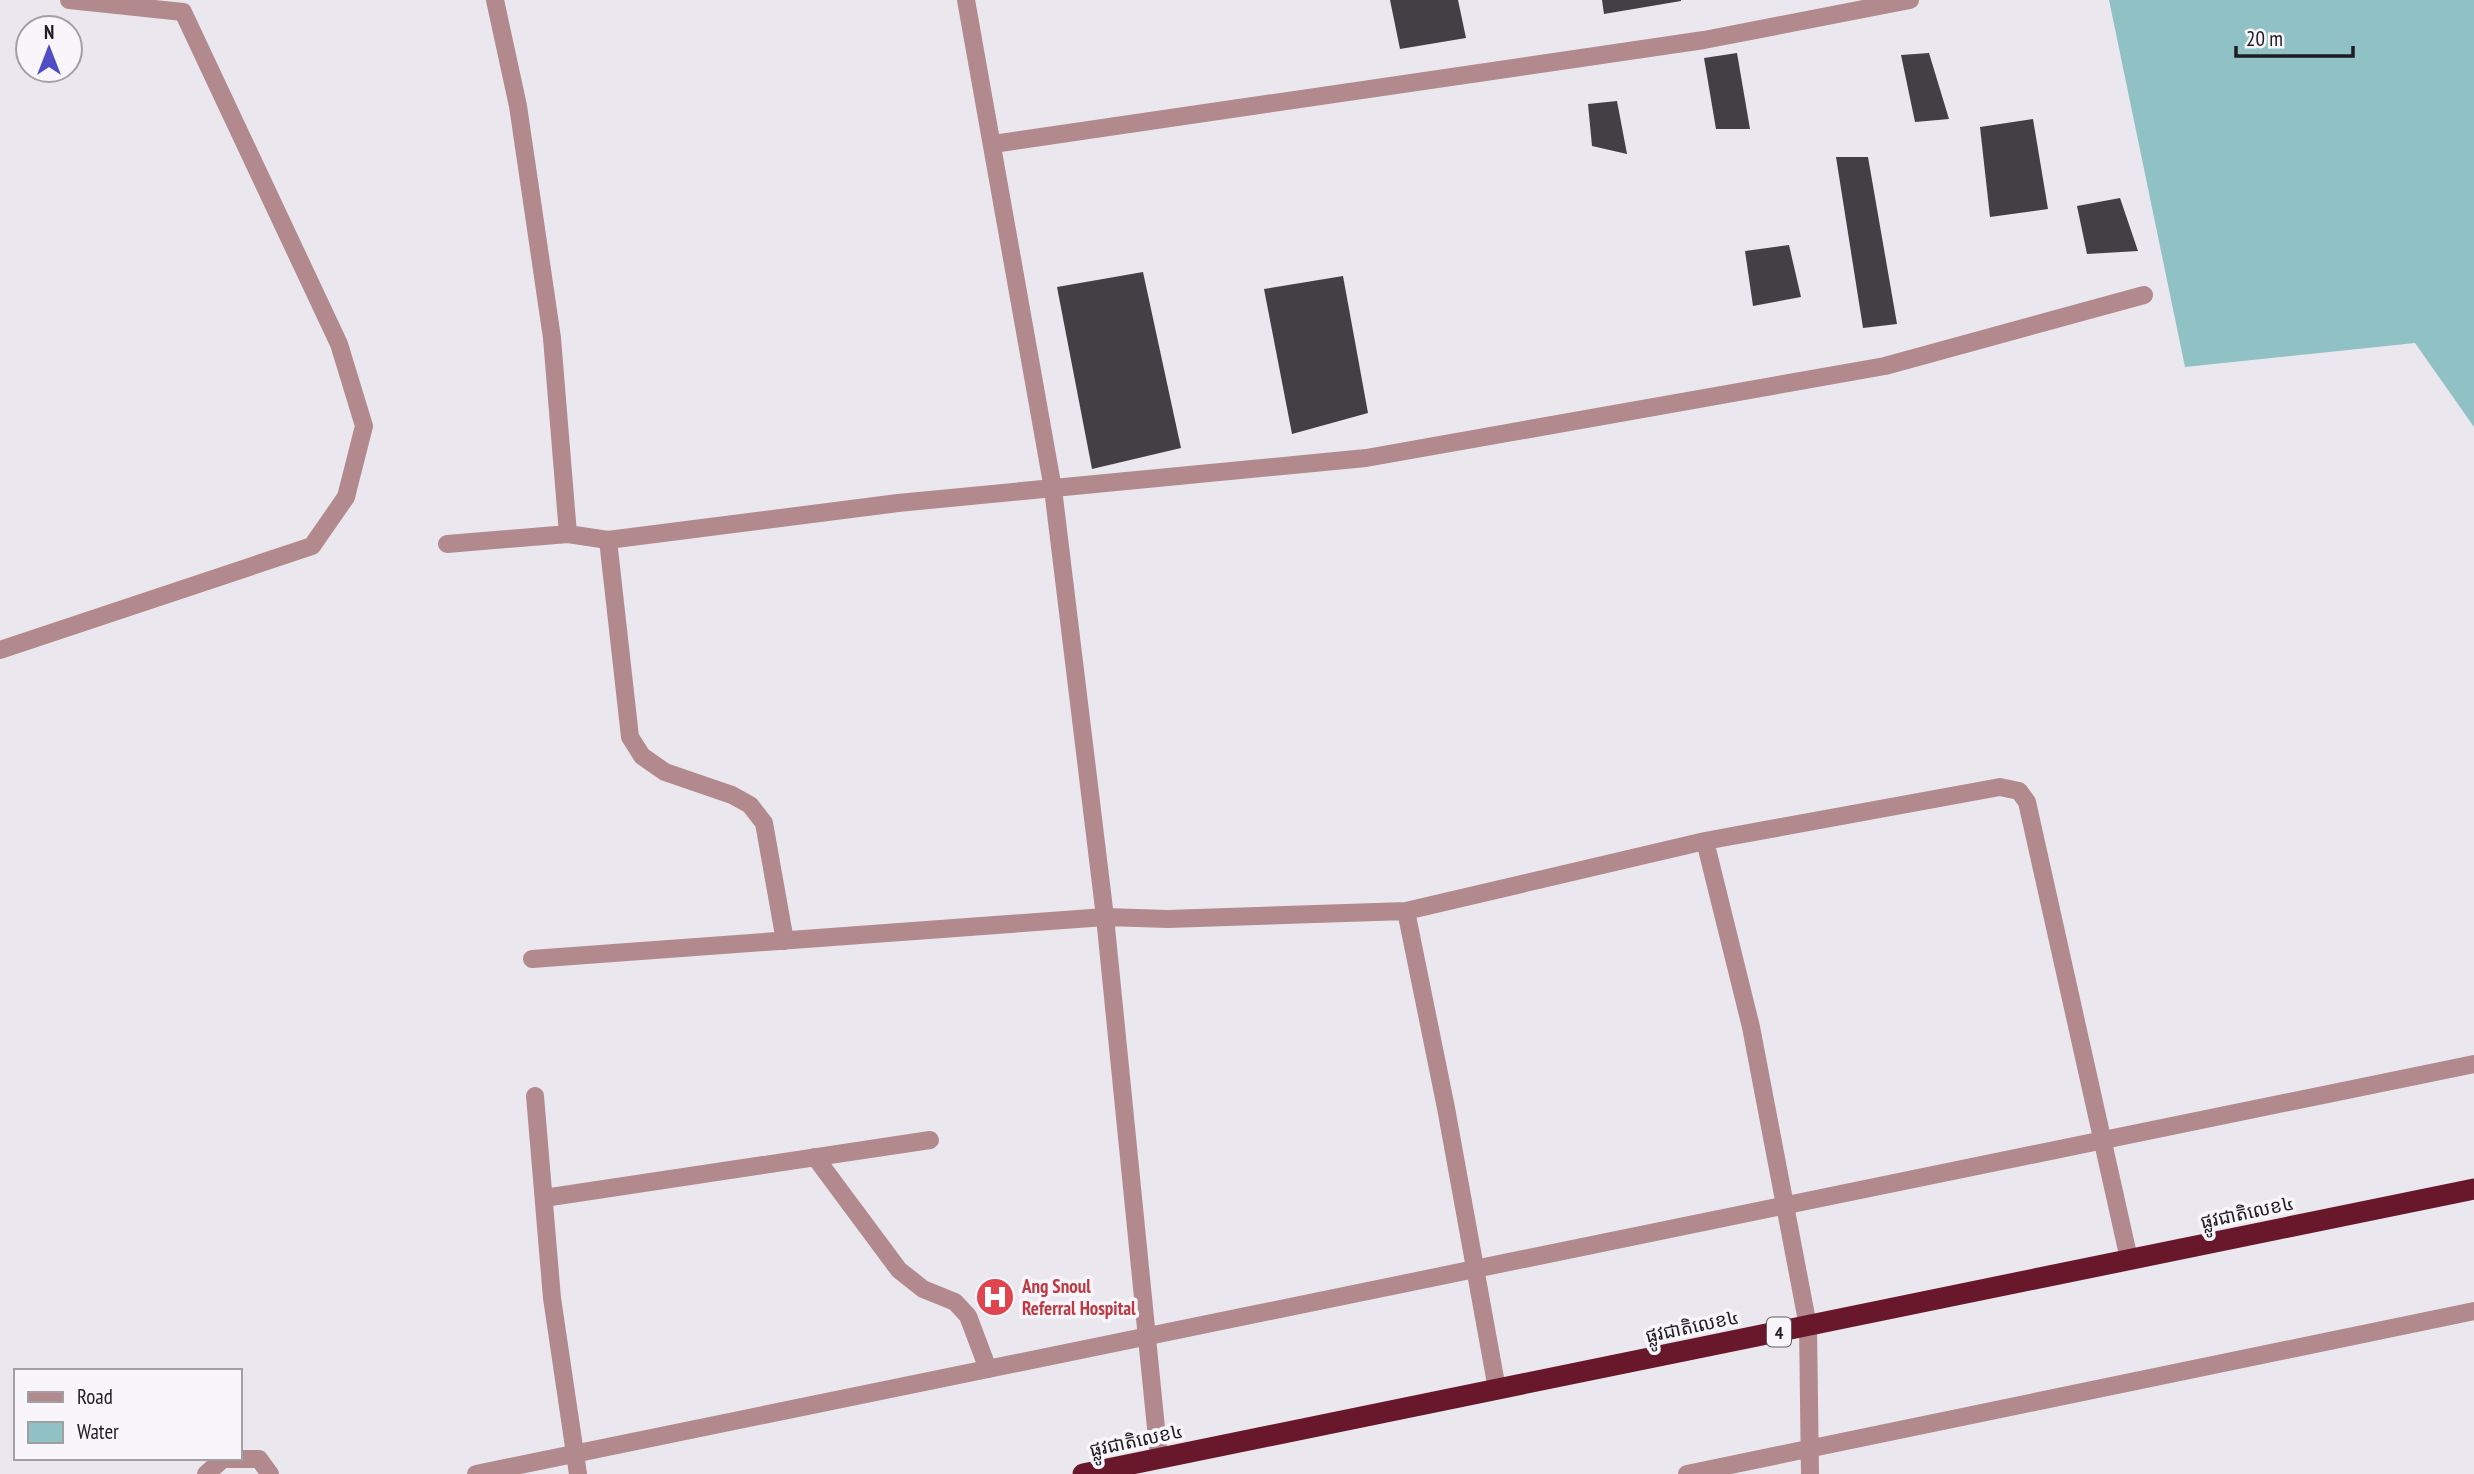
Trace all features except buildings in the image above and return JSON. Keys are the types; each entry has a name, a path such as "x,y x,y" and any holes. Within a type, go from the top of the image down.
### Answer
{"highway":[{"name":"ផ្លូវជាតិលេខ៤","path":"1083,1474 2474,1189"}],"street":[{"path":"0,650 312,545 346,497 364,426 339,344 183,12 69,0"},
{"path":"495,0 517,106 552,338 568,534"},
{"path":"966,0 1053,489 1105,917 1159,1458"},
{"path":"993,144 1704,40 1910,0"},
{"path":"447,544 568,534 608,540 898,503 1366,458 1885,366 2144,295"},
{"path":"608,540 630,737 642,755 665,772 732,794 750,805 764,823 785,941"},
{"path":"532,959 1105,917 1168,919 1406,911 1705,841 2000,787 2018,791 2028,802 2129,1259"},
{"path":"1705,841 1751,1027 1808,1326 1810,1474"},
{"path":"1406,911 1497,1389"},
{"path":"476,1474 2474,1064"},
{"path":"535,1096 552,1298 578,1474"},
{"path":"544,1198 930,1140"},
{"path":"815,1157 899,1270 923,1289 955,1302 968,1316 988,1368"},
{"path":"1687,1474 2474,1311"},
{"path":"242,1459 259,1459 270,1474"},
{"path":"206,1474 222,1460"}],"water":[{"path":"2109,0 2474,0 2474,427 2415,343 2185,367"}],"place":[{"name":"Ang Snoul Referral Hospital","path":"995,1297"}]}
